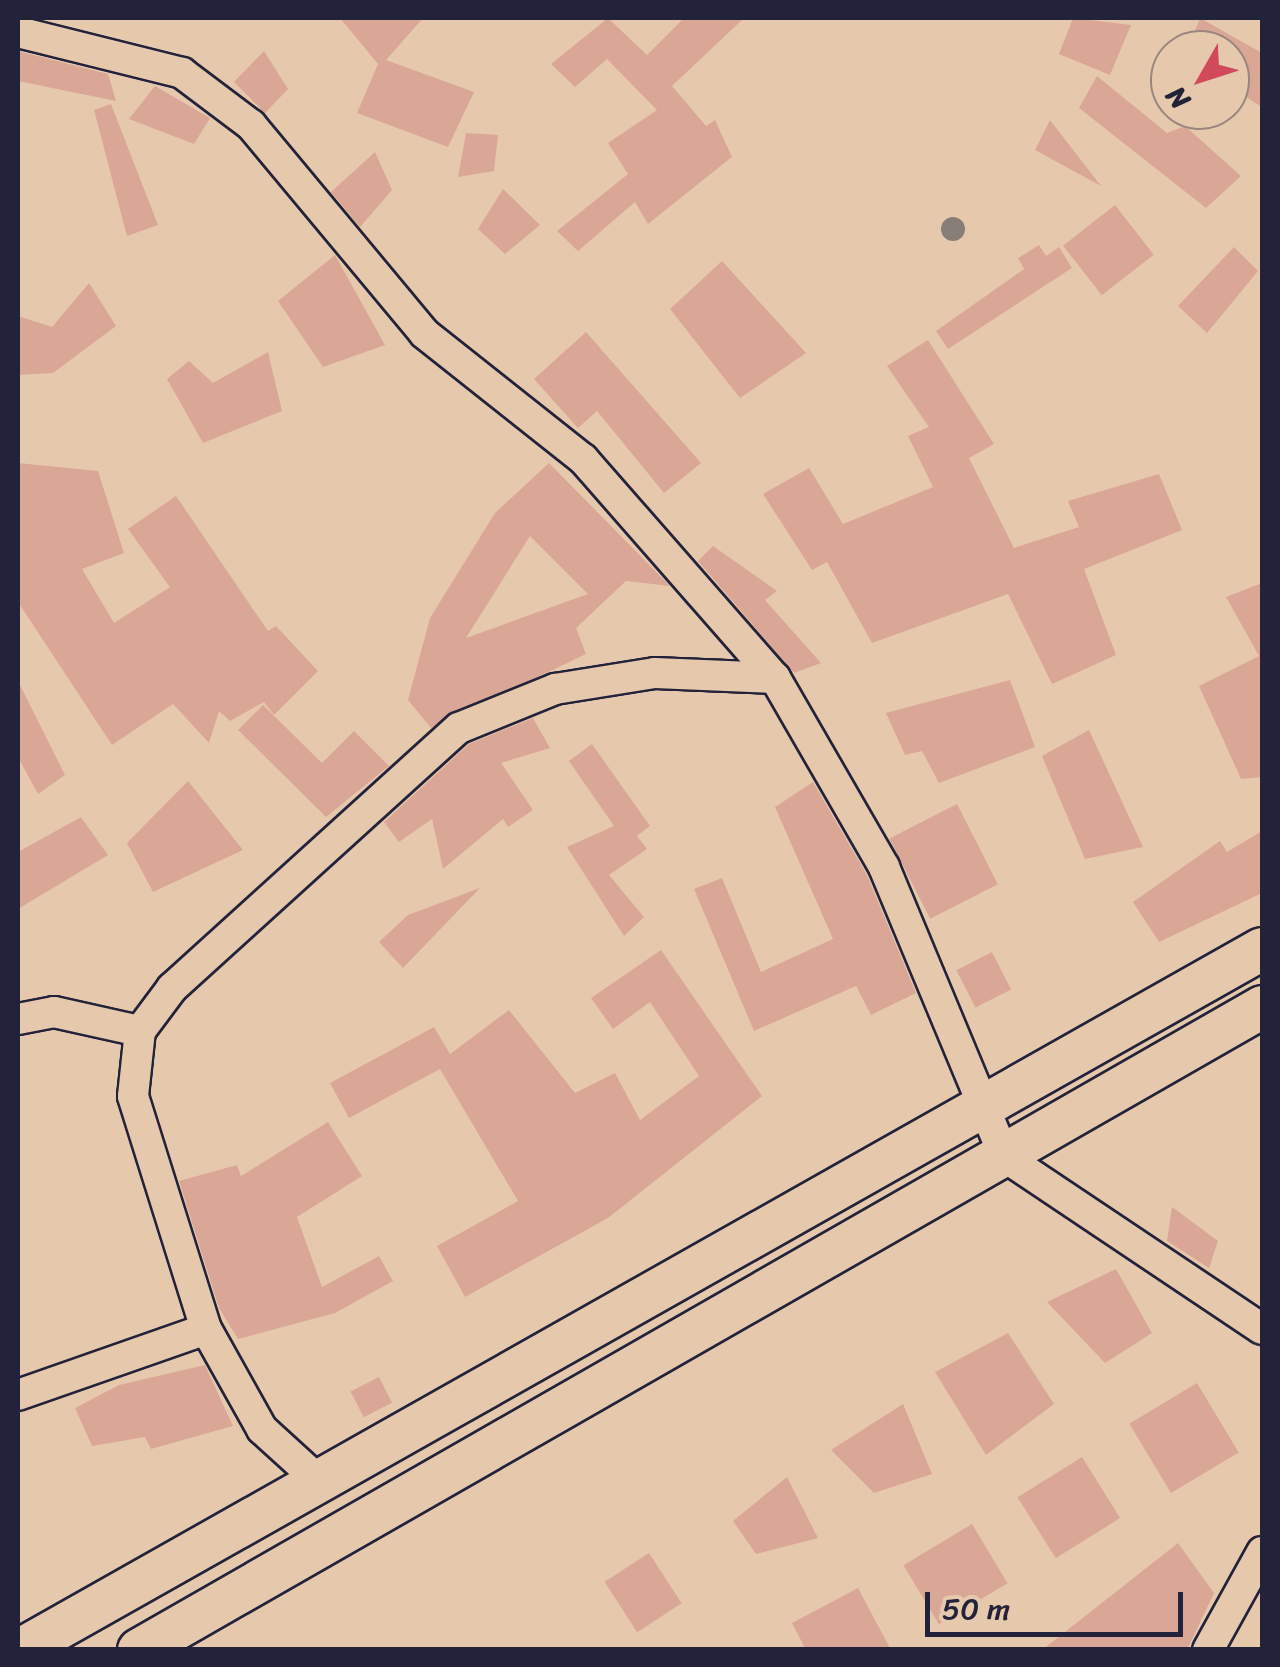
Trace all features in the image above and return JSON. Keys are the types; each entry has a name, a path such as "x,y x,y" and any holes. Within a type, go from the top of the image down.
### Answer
{"street":[{"path":"18,32 182,73 251,125 424,333 584,459 775,678 884,867 1005,1157 1262,1328"},
{"path":"318,1480 262,1429 206,1329 133,1096 140,1031 172,988 460,728 554,688 655,674 775,678"},
{"path":"20,1650 1262,950"},
{"path":"140,1650 1262,1007"},
{"path":"18,1019 54,1012 140,1031"},
{"path":"18,1395 206,1329"},
{"path":"1208,1650 1262,1552"}],"building":[{"path":"340,18 423,18 386,60 474,92 448,147 357,113 378,64"},
{"path":"608,18 647,55 684,18 744,18 672,86 706,126 715,120 732,157 648,224 635,202 578,251 557,231 628,174 608,143 657,110 607,59 575,87 551,64"},
{"path":"1073,18 1131,25 1110,75 1059,54"},
{"path":"1200,18 1221,30 1195,30"},
{"path":"1250,46 1262,53 1262,107 1250,100"},
{"path":"18,51 108,74 116,101 18,81"},
{"path":"264,51 288,89 265,113 234,82"},
{"path":"1097,76 1150,119 1150,130 1189,130 1241,176 1206,208 1079,108"},
{"path":"155,86 210,118 194,144 129,119"},
{"path":"111,104 158,225 127,236 94,110"},
{"path":"1050,120 1101,186 1035,150"},
{"path":"466,133 498,135 494,171 458,177"},
{"path":"375,152 392,190 360,227 331,192"},
{"path":"503,189 540,225 505,254 478,229"},
{"path":"1115,205 1154,255 1102,295 1063,246"},
{"path":"1039,245 1046,256 1059,247 1072,268 948,349 936,331 1024,269 1018,258"},
{"path":"1234,247 1258,271 1207,333 1178,306"},
{"path":"335,255 385,345 323,367 278,301"},
{"path":"722,261 806,353 740,398 670,309"},
{"path":"89,283 116,326 53,373 18,375 18,316 52,327"},
{"path":"586,332 701,463 664,493 597,411 578,428 534,379"},
{"path":"928,340 994,444 969,458 1014,548 1079,527 1068,501 1159,474 1182,530 1084,569 1116,655 1052,684 1008,594 872,643 827,562 812,570 763,494 809,468 843,524 933,487 908,436 929,427 887,366"},
{"path":"268,352 282,411 203,443 167,379 189,361 213,383"},
{"path":"18,463 98,471 124,553 82,569 114,623 170,587 128,529 176,496 268,631 276,626 318,671 274,715 264,702 230,721 219,711 209,743 173,704 112,745 18,602"},
{"path":"549,463 670,586 626,581 576,628 586,654 431,728 408,700 430,618 495,513","holes":["530,536 588,594 466,638"]},
{"path":"713,546 777,591 765,600 821,663 794,673 698,561"},
{"path":"1262,583 1262,777 1241,779 1199,686 1259,656 1226,597"},
{"path":"1010,680 1035,747 939,783 922,751 905,755 886,713"},
{"path":"18,681 65,775 38,794 18,757"},
{"path":"263,705 322,763 354,731 389,766 326,817 238,730"},
{"path":"533,718 550,748 501,763 533,810 508,827 503,819 443,869 432,819 399,842 384,822 469,744"},
{"path":"1089,730 1143,847 1085,859 1042,756"},
{"path":"592,744 650,826 637,836 647,849 609,875 644,917 624,936 567,847 614,826 569,761"},
{"path":"188,781 243,850 153,892 127,843"},
{"path":"813,782 867,875 916,993 871,1015 856,986 754,1031 694,889 722,878 761,972 833,939 775,807"},
{"path":"957,804 998,884 930,919 889,839"},
{"path":"81,817 108,855 18,909 18,852"},
{"path":"1262,831 1262,893 1159,942 1133,902 1220,841 1227,852"},
{"path":"480,888 403,968 379,942 408,915"},
{"path":"661,950 762,1096 608,1218 465,1297 437,1246 518,1201 440,1069 349,1118 330,1083 434,1027 450,1054 509,1010 575,1093 615,1073 640,1120 699,1076 650,1002 613,1029 591,998"},
{"path":"992,952 1011,989 975,1008 956,970"},
{"path":"328,1122 362,1176 297,1217 322,1287 379,1256 393,1281 335,1313 238,1339 219,1308 179,1181 237,1165 241,1176"},
{"path":"1172,1207 1218,1241 1209,1268 1167,1241"},
{"path":"1116,1269 1152,1333 1105,1363 1047,1302"},
{"path":"1008,1333 1054,1404 986,1455 935,1372"},
{"path":"205,1365 233,1426 151,1449 145,1437 92,1446 75,1408 119,1385"},
{"path":"379,1377 392,1403 364,1417 350,1392"},
{"path":"1197,1383 1239,1452 1171,1493 1129,1424"},
{"path":"903,1404 932,1474 874,1493 831,1450"},
{"path":"1082,1457 1120,1518 1056,1558 1018,1497"},
{"path":"787,1477 818,1538 756,1554 733,1521"},
{"path":"972,1524 1008,1583 939,1624 903,1565"},
{"path":"1178,1543 1214,1593 1187,1650 1042,1650"},
{"path":"649,1553 682,1603 637,1632 605,1582"},
{"path":"858,1588 891,1650 806,1650 792,1623"}]}
